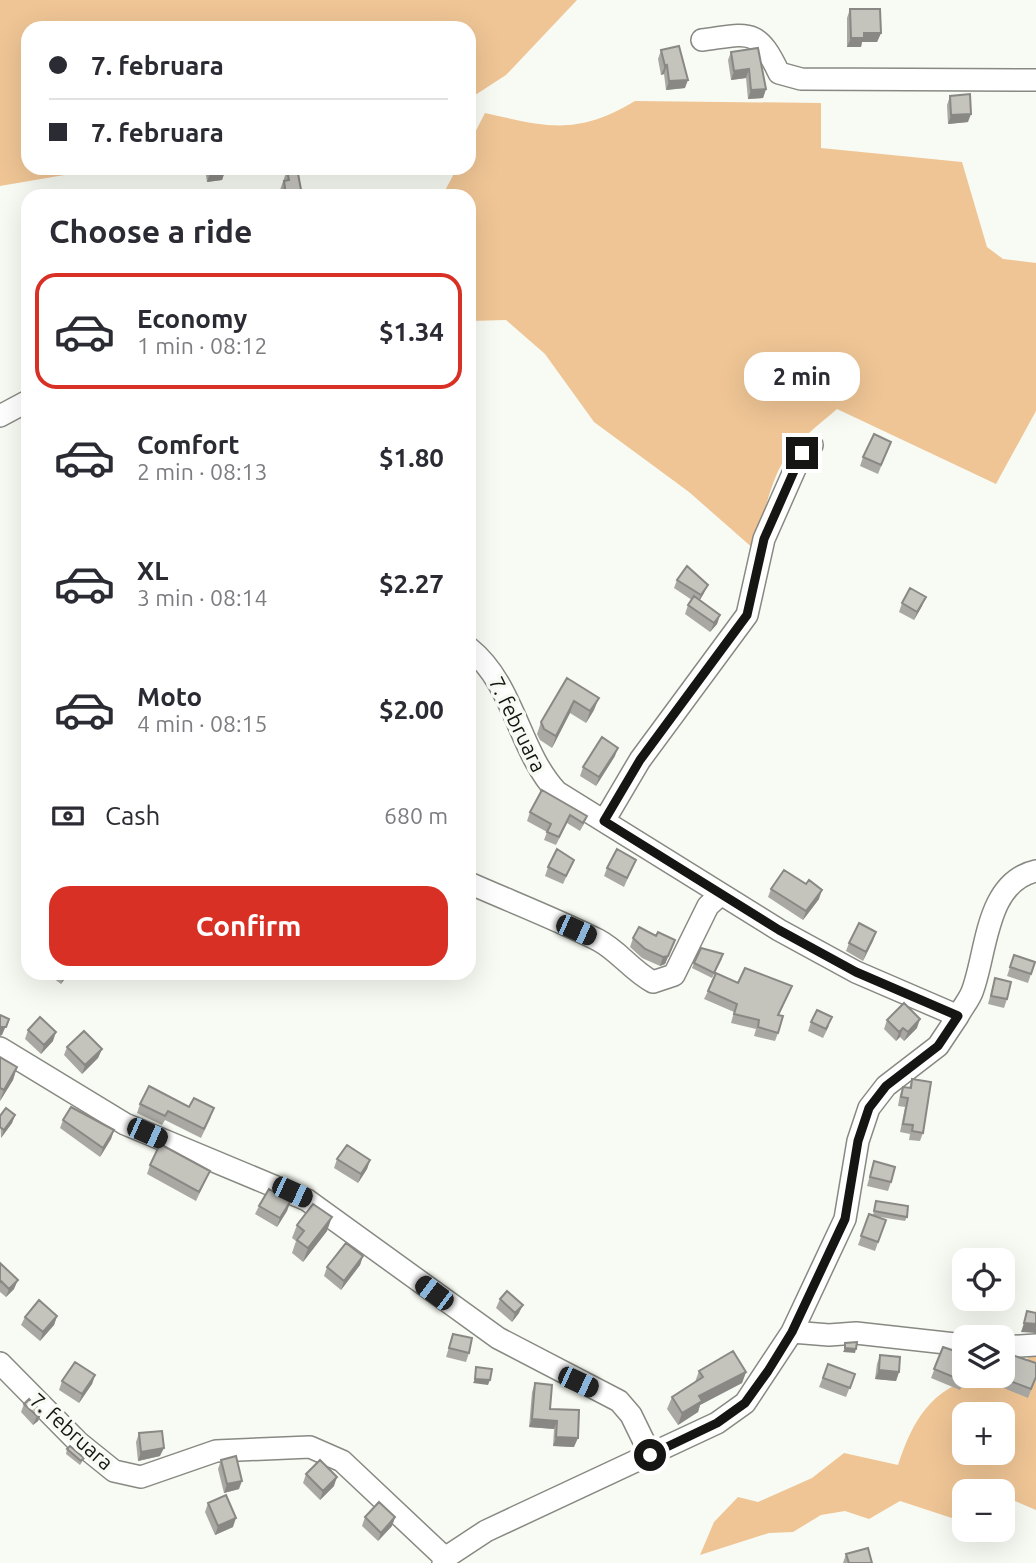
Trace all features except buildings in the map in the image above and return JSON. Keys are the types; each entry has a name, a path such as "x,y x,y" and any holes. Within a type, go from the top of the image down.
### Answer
{"street":[{"path":"702,40 744,34 762,42 779,73 801,79 1036,80"},
{"path":"0,416 21,405"},
{"path":"604,821 640,760 747,615 768,528 802,453 812,445"},
{"name":"7. februara","path":"0,1363 78,1442 114,1471 141,1477 216,1451 310,1447 342,1461 444,1561 486,1531 717,1423 745,1403 792,1332 845,1219 858,1141 869,1108 895,1077 938,1046 958,1016 856,972 720,895 557,792 545,780 494,674 476,655"},
{"path":"958,1016 972,991 983,939 1002,895 1023,874 1036,871"},
{"path":"476,886 597,940 618,954 635,972 653,982 674,975 708,906 720,895"},
{"path":"0,1048 125,1124 307,1199 498,1338 619,1401 631,1415 650,1455"},
{"path":"792,1332 829,1335 856,1333 952,1344"},
{"path":"1015,1346 1036,1345"}],"shaded area":[{"path":"0,0 577,0 506,75 476,94 476,21 21,21 21,175 64,175 0,186"},
{"path":"635,101 821,103 821,148 962,162 987,247 1003,259 1036,263 1036,411 996,484 837,409 801,440 783,462 770,493 755,550 689,492 594,422 545,354 506,320 476,321 476,189 446,189 453,175 476,175 476,130 485,113 545,125 562,125 596,120"},
{"path":"1036,1308 1036,1510 1015,1501 1015,1479 952,1479 952,1518 900,1501 869,1519 845,1511 821,1515 793,1532 769,1533 700,1555 714,1522 738,1497 758,1502 812,1478 844,1453 898,1465 910,1434 926,1408 936,1398 952,1387 1015,1388 1015,1372 1024,1371 1034,1335"}],"route":[{"path":"650,1455 717,1423 745,1403 768,1371 792,1332 845,1219 858,1141 869,1108 886,1086 938,1046 958,1016 856,972 779,930 604,821 628,777 747,615 764,539 802,453"}]}
